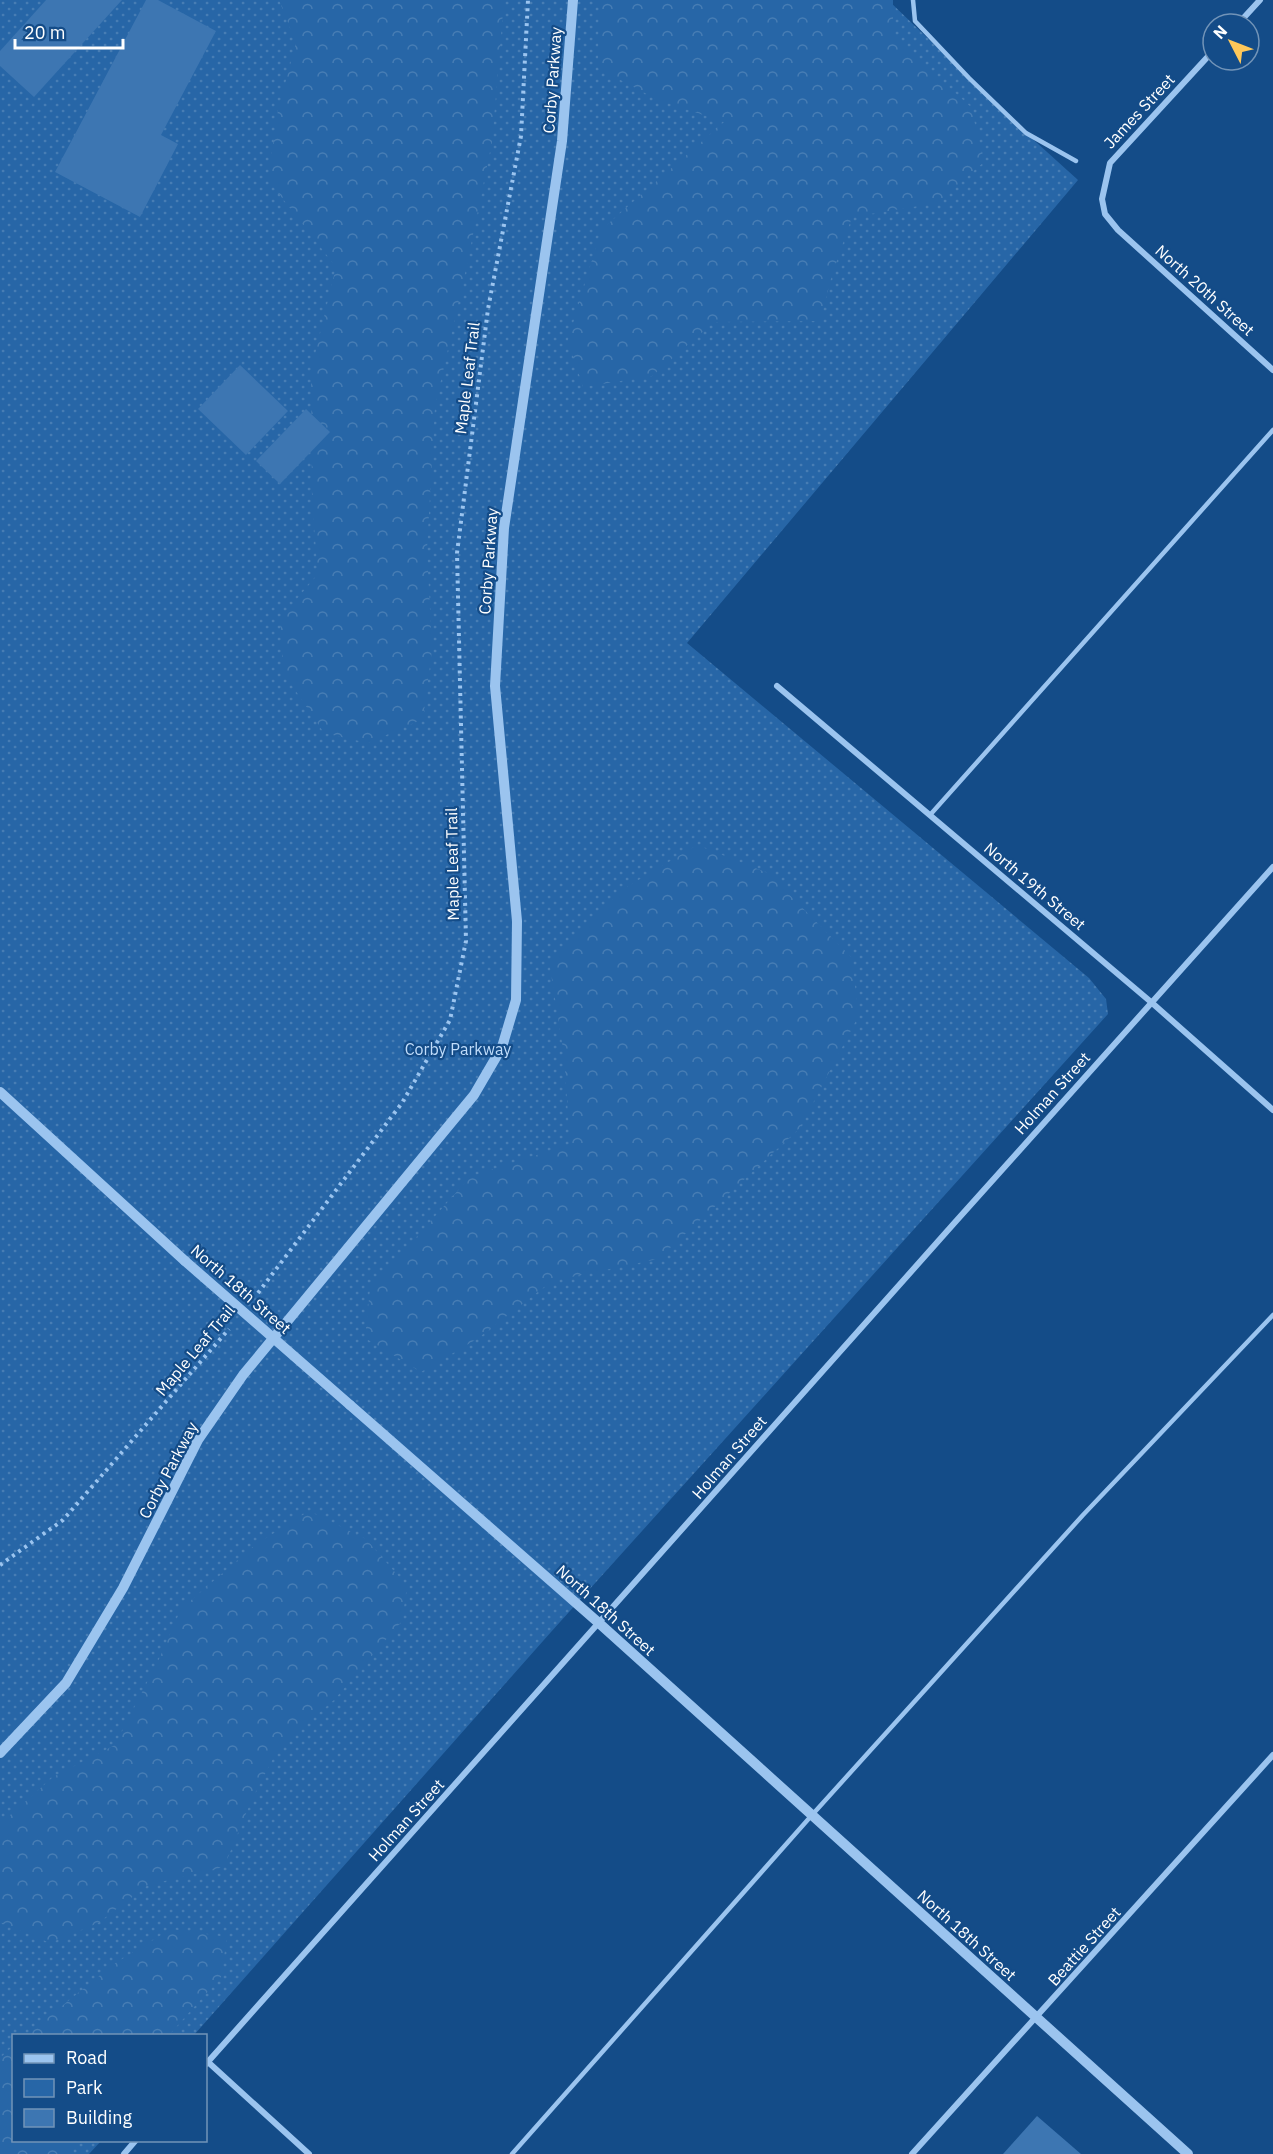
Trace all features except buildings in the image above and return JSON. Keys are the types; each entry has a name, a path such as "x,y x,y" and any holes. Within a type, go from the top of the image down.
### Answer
{"street":[{"name":"Corby Parkway","path":"0,1753 66,1683 123,1588 198,1440 243,1375 474,1095 502,1047 516,1000 517,921 495,686 504,528 562,141 573,0"},
{"path":"1249,12 1260,0"},
{"name":"James Street","path":"1118,230 1106,214 1102,199 1110,163 1201,64"},
{"name":"North 20th Street","path":"1118,230 1273,370"},
{"name":"North 19th Street","path":"777,686 1151,1002 1273,1110"},
{"name":"Holman Street","path":"207,2063 1273,867"},
{"name":"North 18th Street","path":"0,1092 185,1261 600,1624 1188,2154"},
{"name":"Beattie Street","path":"912,2154 1037,2019 1273,1755"},
{"path":"207,2063 309,2154"},
{"path":"124,2154 134,2142"}],"lane":[{"path":"913,0 915,21 969,78 1026,133 1076,161"},
{"path":"930,815 1273,430"},
{"path":"512,2154 812,1815 1083,1515 1273,1315"}],"path":[{"name":"Maple Leaf Trail","path":"255,1297 402,1103 450,1020 466,941 457,554 488,309 521,136 528,0"},
{"name":"Maple Leaf Trail","path":"0,1565 63,1520 233,1324"}],"green space":[{"name":"Corby Parkway","path":"0,0 888,0 1078,180 687,643 1089,978 1106,999 1108,1014 551,1632 195,2034 12,2034 12,2142 100,2142 89,2154 0,2154"},
{"path":"279,0 504,0 492,142 435,407 427,549 432,650 423,719 368,743 324,733 283,672 280,619 318,574 312,502 311,371 336,267 268,180 278,110 296,43"},
{"path":"599,0 893,0 893,37 971,107 984,162 937,203 852,217 832,275 820,321 714,322 652,376 583,387 568,340 601,230 724,122 656,99 598,68"},
{"path":"697,845 768,873 851,957 859,1015 800,1128 658,1259 552,1281 477,1339 421,1372 365,1338 370,1289 470,1177 570,1144 564,1055 549,961 625,888"},
{"path":"309,1511 366,1539 407,1586 402,1621 334,1700 279,1747 252,1799 224,1867 148,1885 98,1923 50,1943 0,1922 0,1824 53,1777 115,1745 159,1659 181,1609 255,1545"},
{"path":"171,1929 227,1937 221,1977 170,2034 27,2034 114,1964"},
{"path":"12,2047 12,2142 76,2142 66,2154 0,2154 0,2058"}]}
